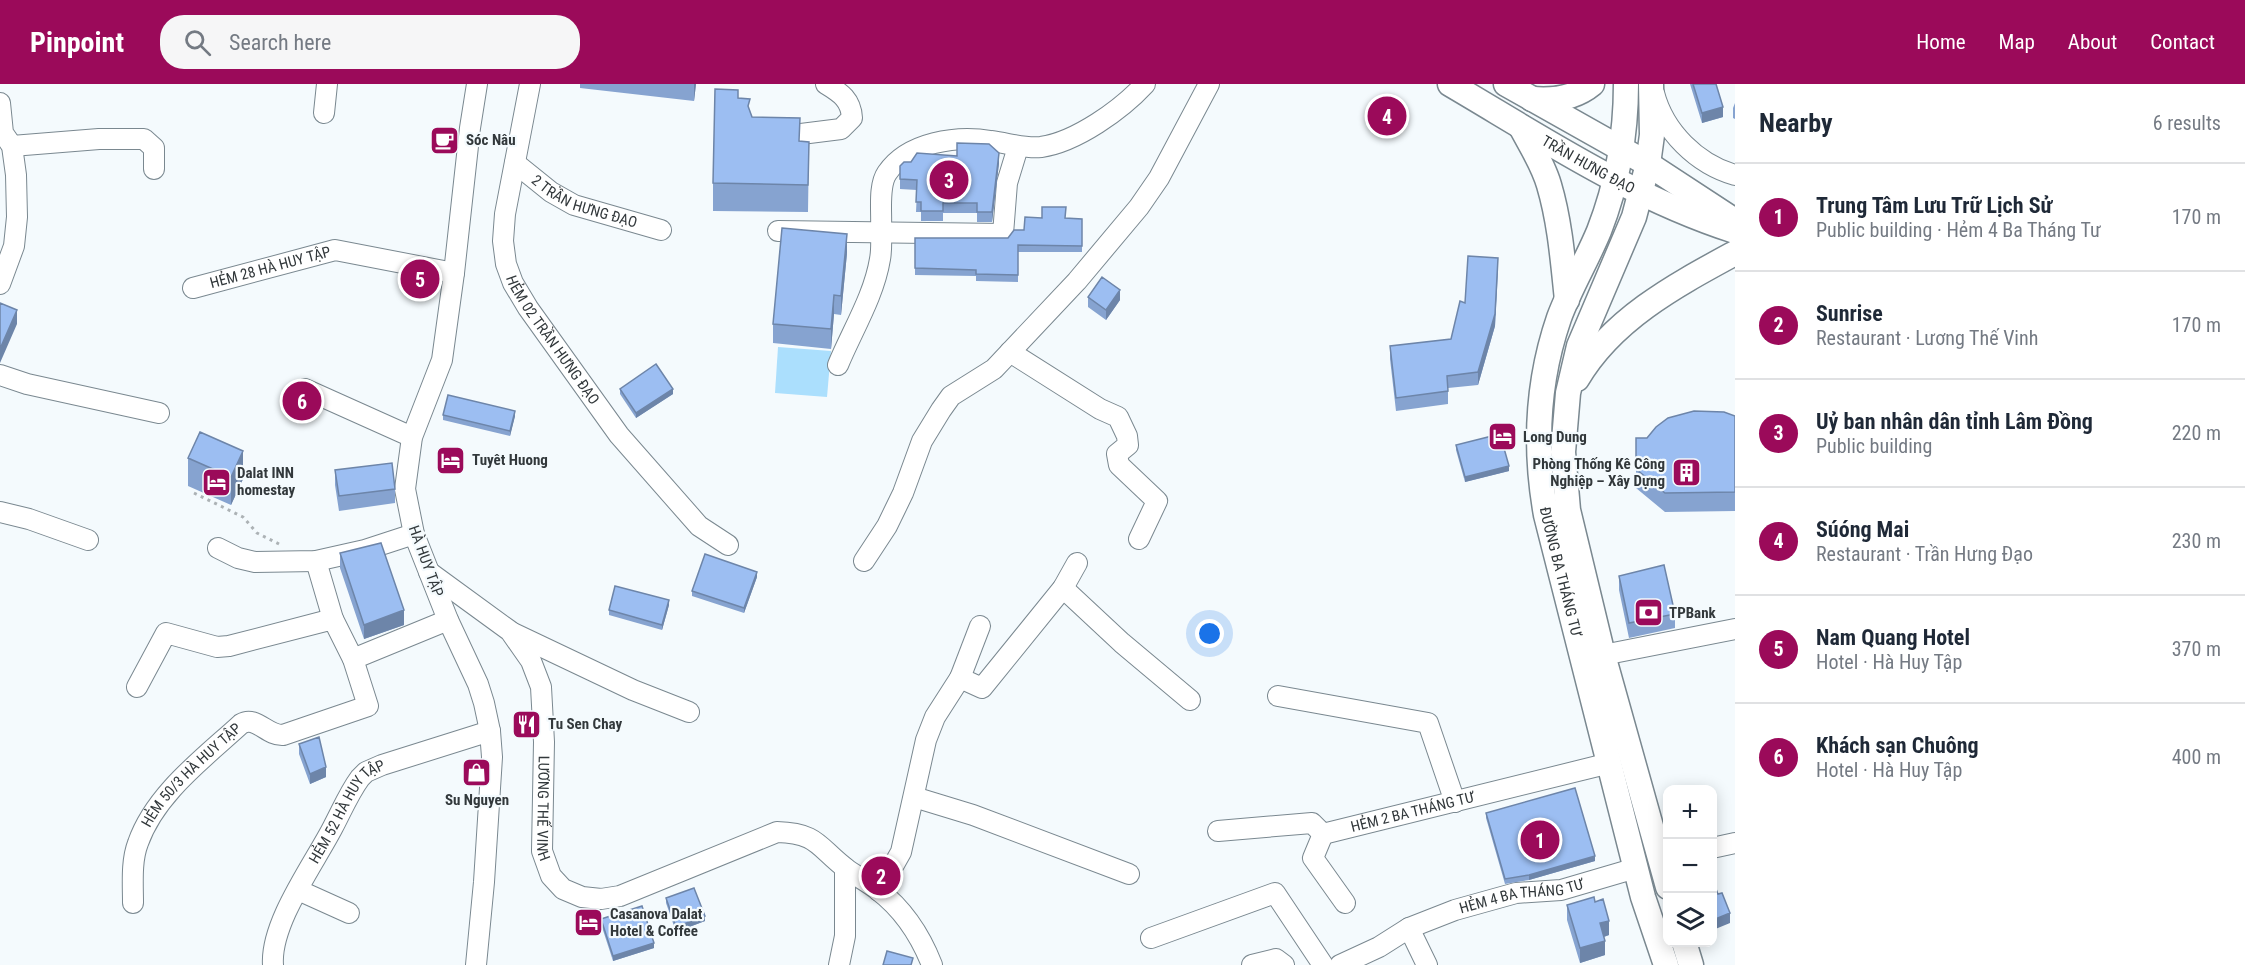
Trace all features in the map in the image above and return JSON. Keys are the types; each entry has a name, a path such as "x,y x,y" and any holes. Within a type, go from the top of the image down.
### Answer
{"main road":[{"name":"TRẦN HƯNG ĐẠO","path":"1450,84 1641,194 1735,231"},
{"name":"TRẦN HƯNG ĐẠO","path":"1506,84 1648,164 1735,220"},
{"path":"1532,99 1567,97 1592,84"},
{"name":"ĐƯỜNG BA THÁNG TƯ","path":"1626,84 1621,150 1614,180 1599,231 1567,300 1552,340 1542,391 1538,440 1543,498 1643,897 1666,965"},
{"name":"ĐƯỜNG BA THÁNG TƯ","path":"1651,84 1652,135 1641,194 1624,242 1579,346 1568,393 1564,422 1564,481 1568,510 1603,655 1663,856"},
{"path":"1520,125 1540,160 1549,185 1562,250 1567,300"},
{"path":"1542,391 1568,393 1584,367 1624,324 1687,278 1735,253"},
{"path":"1643,897 1663,891"},
{"path":"1686,947 1691,965"}],"street":[{"path":"324,113 327,84"},
{"name":"HÀ HUY TẬP","path":"476,965 492,757 490,731 478,684 448,620 414,534 405,489 412,437 442,360 477,84"},
{"name":"HẺM 02 TRẦN HƯNG ĐẠO","path":"530,84 505,214 503,240 506,264 513,283 528,308 619,435 699,526 728,545"},
{"path":"760,133 801,134 841,129 852,118 851,105 840,93 826,84"},
{"path":"838,365 874,283 880,258 882,190 886,174 902,158 921,148 951,140 989,140 1018,147 1041,147 1070,138 1100,122 1145,84"},
{"path":"864,561 887,526 903,493 922,441 951,396 994,369 1077,280 1149,193 1160,178 1209,84"},
{"path":"1651,84 1661,112 1677,137 1700,158 1735,176"},
{"path":"0,103 3,133 12,146 16,206 14,246 0,284"},
{"path":"12,146 99,139 144,139 154,148 154,169"},
{"path":"778,231 1003,234 1007,183 1018,147"},
{"name":"2 TRẦN HƯNG ĐẠO","path":"515,163 551,192 573,205 661,230"},
{"name":"HẺM 28 HÀ HUY TẬP","path":"193,288 334,250 454,273"},
{"path":"1010,352 1100,409 1118,417 1127,436 1128,445 1117,454 1119,465 1157,501 1138,539"},
{"path":"0,375 27,384 159,412"},
{"path":"305,389 412,437"},
{"path":"0,512 29,519 88,540"},
{"path":"218,548 237,558 255,562 316,561 365,550 414,534"},
{"path":"316,561 333,619 353,659 448,620"},
{"path":"960,678 982,688 1063,588 1077,563"},
{"name":"LƯƠNG THẾ VINH","path":"429,572 510,631 531,661 541,687 544,742 542,851 551,876 563,889 582,897 601,899 620,896 777,832 798,832 821,845 845,868 879,891 907,920 925,947 932,965"},
{"path":"1063,588 1122,643 1190,700"},
{"path":"137,687 166,633 217,647 229,646 333,619"},
{"path":"879,891 901,852 926,740 935,717 960,678 980,626"},
{"path":"1603,655 1735,629"},
{"path":"510,631 633,690 689,712"},
{"name":"HẺM 50/3 HÀ HUY TẬP","path":"133,903 137,844 149,818 162,799 246,721 256,723 273,734 283,735 368,706 353,659"},
{"path":"1278,696 1428,723 1455,802"},
{"name":"HẺM 52 HÀ HUY TẬP","path":"273,965 278,933 298,890 353,788 366,772 490,731"},
{"name":"HẺM 2 BA THÁNG TƯ","path":"1323,834 1610,763"},
{"path":"914,797 973,815 1129,874"},
{"path":"1218,831 1312,823 1323,834 1312,858 1345,903"},
{"path":"1717,847 1735,843"},
{"path":"839,965 845,936 845,868"},
{"name":"HẺM 4 BA THÁNG TƯ","path":"1340,965 1379,947 1409,928 1455,910 1516,892 1561,890 1636,868"},
{"path":"298,890 349,913"},
{"path":"1150,938 1275,893 1323,965"},
{"path":"1409,928 1427,965"},
{"path":"1252,965 1276,959 1284,965"}],"path":[{"path":"194,493 243,517 257,533 287,547"}],"shaded area":[{"path":"778,347 831,351 827,397 775,393"}],"building":[{"path":"1693,84 1716,84 1723,107 1702,113"},
{"path":"715,89 738,90 738,98 750,99 748,106 752,117 800,118 799,141 809,142 808,185 713,183"},
{"path":"957,143 989,144 999,153 992,212 977,212 977,203 943,203 943,211 921,211 921,202 916,202 917,180 900,179 900,166 904,162 911,162 917,153 957,156"},
{"path":"1042,207 1066,207 1065,218 1082,219 1082,246 1018,245 1018,275 976,274 976,270 915,268 915,238 1008,238 1014,230 1024,230 1025,217 1042,218"},
{"path":"782,228 847,234 841,296 834,295 831,329 773,324"},
{"path":"1468,256 1498,258 1495,314 1478,372 1447,376 1448,391 1396,398 1390,346 1451,339 1460,301 1465,303"},
{"path":"1102,277 1120,290 1106,310 1088,297"},
{"path":"0,303 17,310 0,349"},
{"path":"656,364 673,389 636,413 620,389"},
{"path":"448,395 515,411 510,431 443,415"},
{"name":"Phòng Thống Kê Công Nghiệp – Xây Dựng","path":"1694,411 1724,412 1735,416 1735,492 1665,493 1636,469 1636,438 1647,438 1668,418"},
{"path":"200,432 243,451 231,477 188,458"},
{"path":"1500,434 1509,466 1465,477 1456,445"},
{"path":"392,463 395,489 339,496 335,470"},
{"path":"381,543 404,610 364,625 340,553"},
{"path":"705,554 757,572 744,608 692,591"},
{"path":"1664,565 1675,614 1629,623 1619,576"},
{"path":"615,586 669,600 662,625 609,610"},
{"path":"319,737 326,767 310,774 299,744"},
{"path":"1575,788 1595,856 1529,875 1505,879 1486,813"},
{"path":"694,888 705,916 676,927 666,898"},
{"path":"1717,892 1718,894 1722,893 1730,913 1717,918"},
{"path":"1594,897 1595,902 1603,899 1609,921 1600,923 1605,941 1580,948 1567,905"},
{"path":"642,906 654,943 613,956 601,919"},
{"path":"887,951 913,958 911,965 883,965"}],"place":[{"name":"Súóng Mai","path":"1387,116"},
{"name":"Sóc Nâu","path":"445,140"},
{"name":"Uỷ ban nhân dân tỉnh Lâm Đồng","path":"949,180"},
{"name":"Nam Quang Hotel","path":"420,279"},
{"name":"Khách sạn Chuông","path":"302,401"},
{"name":"Long Dung","path":"1502,437"},
{"name":"Tuyêt Huong","path":"451,460"},
{"name":"Phòng Thống Kê Công Nghiệp – Xây Dựng","path":"1686,473"},
{"name":"Dalat INN homestay","path":"216,482"},
{"name":"TPBank","path":"1648,613"},
{"name":"Tu Sen Chay","path":"527,724"},
{"name":"Su Nguyen","path":"477,773"},
{"name":"Trung Tâm Lưu Trữ Lịch Sử","path":"1540,840"},
{"name":"Sunrise","path":"881,876"},
{"name":"Casanova Dalat Hotel & Coffee","path":"589,923"}]}
